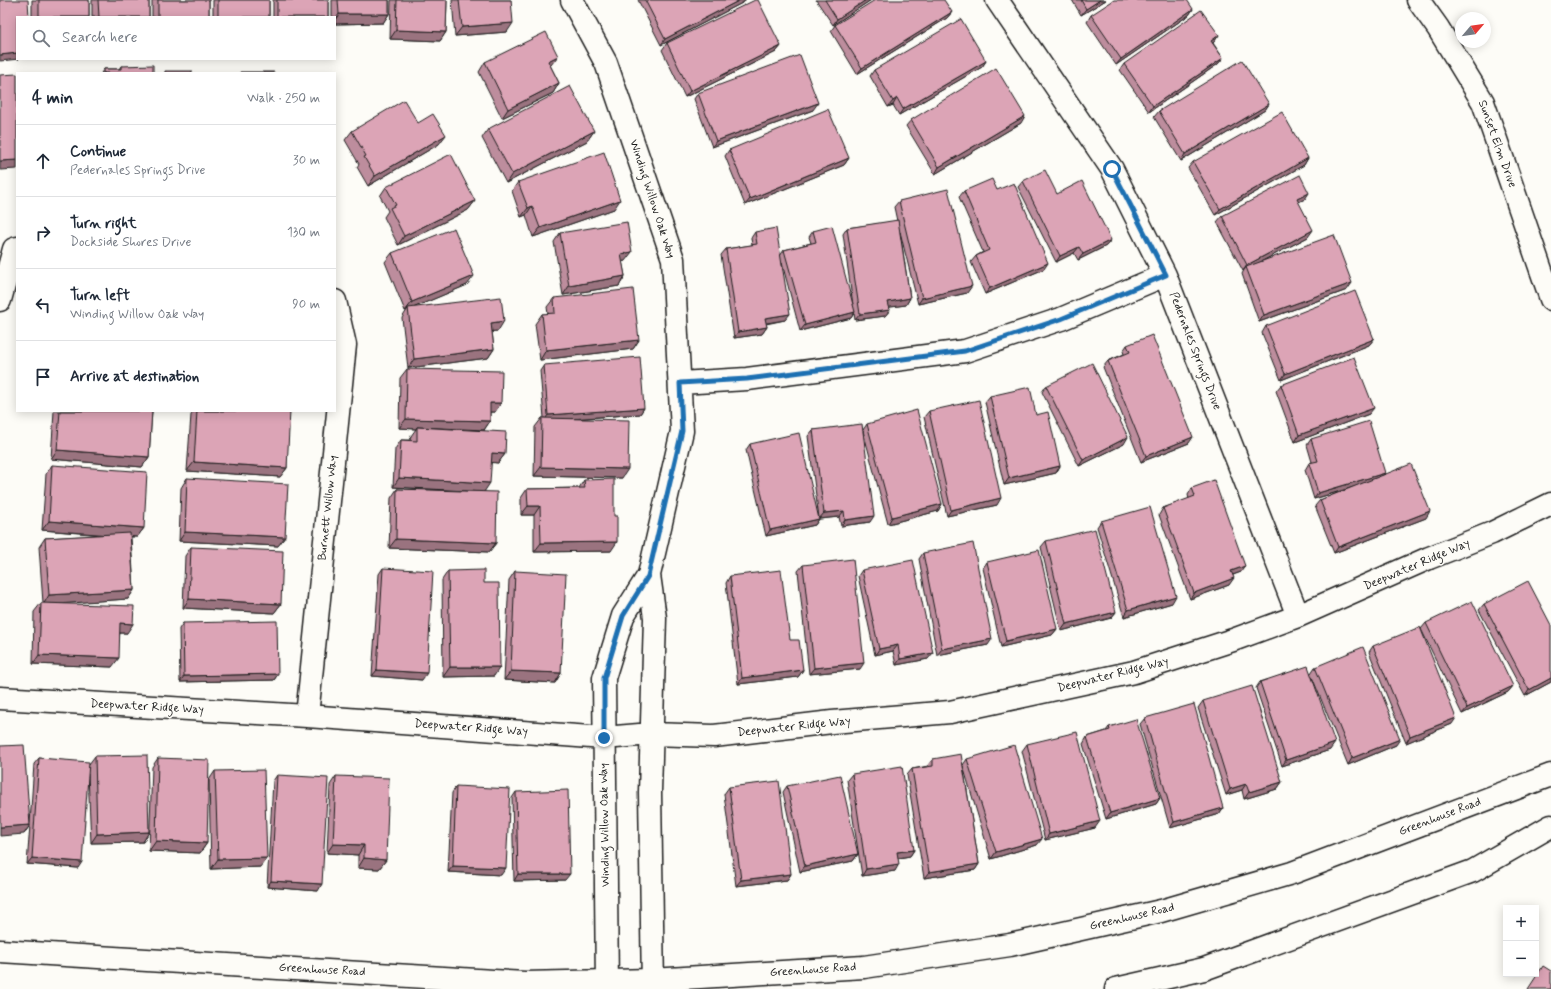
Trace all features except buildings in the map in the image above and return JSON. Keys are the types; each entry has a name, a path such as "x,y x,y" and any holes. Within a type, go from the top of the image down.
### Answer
{"street":[{"name":"Winding Willow Oak Way","path":"572,0 606,63 673,259 682,431 648,576 623,616 604,678 607,985"},
{"name":"Pedernales Springs Drive","path":"997,0 1112,169 1166,275 1298,616"},
{"name":"Sunset Elm Drive","path":"1418,0 1438,28 1483,102 1551,299"},
{"path":"0,300 16,249"},
{"path":"680,383 747,379 965,351 1061,319 1166,275"},
{"name":"Burnett Willow Way","path":"307,716 345,345 336,305"},
{"name":"Deepwater Ridge Way","path":"0,698 307,716 604,738 651,734 714,736 832,722 950,712 1134,672 1233,640 1298,616 1429,558 1492,533 1551,504"},
{"name":"Winding Willow Oak Way","path":"648,576 656,618 650,792 652,984"},
{"name":"Greenhouse Road","path":"0,951 525,982 607,985 652,984 864,967 1010,945 1161,911 1292,873 1551,776"},
{"path":"1116,989 1204,970 1473,871 1551,826"}],"route":[{"path":"604,738 604,678 623,616 648,576 682,431 680,383 747,379 965,351 1061,319 1166,275 1112,169"}]}
